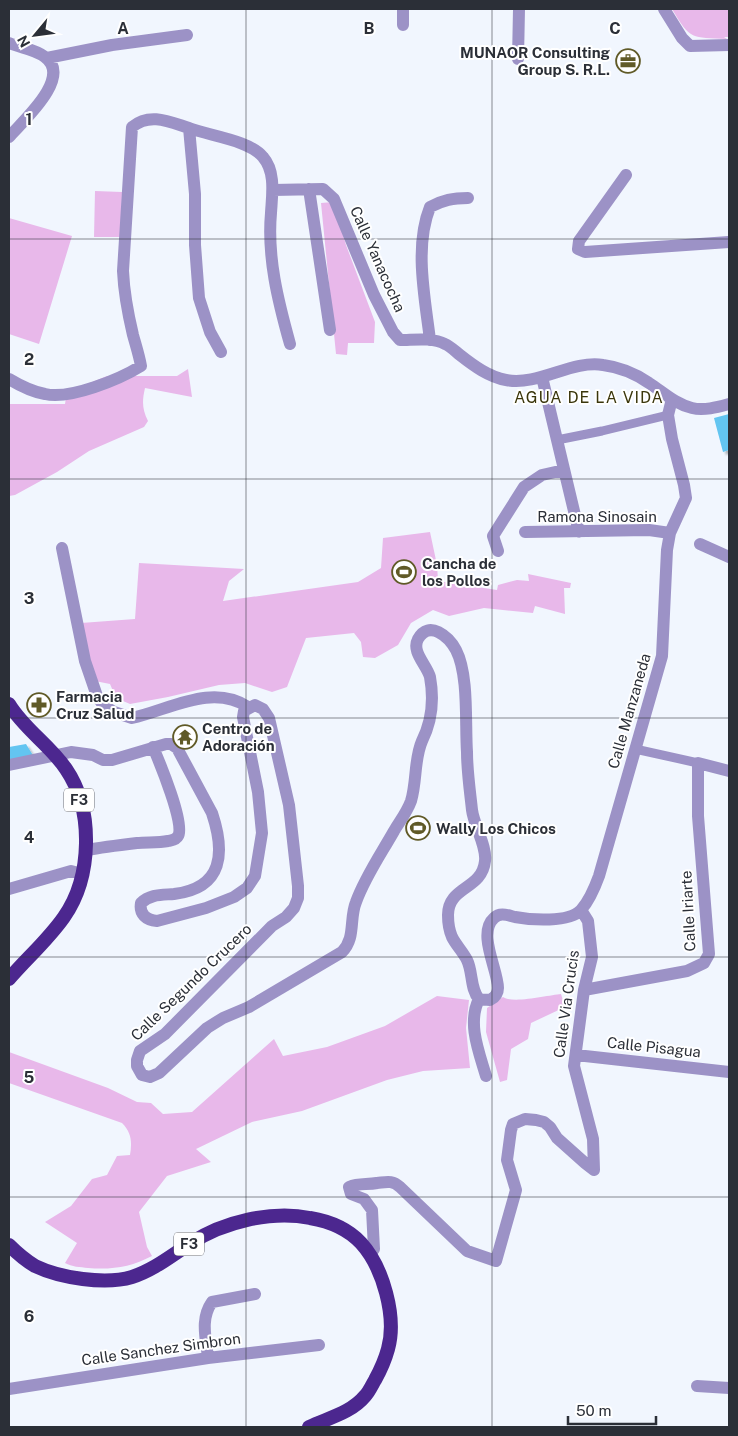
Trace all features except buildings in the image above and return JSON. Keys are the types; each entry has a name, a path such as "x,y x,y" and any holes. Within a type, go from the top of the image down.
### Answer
{"highway":[{"name":"F3","path":"9,704 28,728 67,770 83,810 87,850 82,874 65,916 9,979"},
{"name":"F3","path":"9,1245 25,1259 44,1269 65,1276 87,1279 118,1279 131,1277 167,1260 192,1242 208,1234 244,1221 287,1214 311,1218 339,1227 359,1241 377,1265 385,1289 390,1326 388,1349 366,1396 345,1412 309,1427"}],"street":[{"path":"403,9 403,25"},
{"path":"518,59 519,9"},
{"path":"664,9 682,38 690,46 729,45"},
{"path":"47,58 112,45 187,35"},
{"path":"9,43 34,51 47,58 52,66 53,80 43,96 9,137"},
{"path":"9,379 45,394 60,395 82,391 130,373 141,366 139,351 134,338 124,294 123,271 132,127 139,121 149,119 172,122 243,144 263,158 268,168 273,190 271,215 272,256 276,294 290,344"},
{"path":"189,128 196,194 195,245 199,298 210,332 220,352"},
{"path":"626,175 579,241 578,249 585,252 729,242"},
{"path":"309,189 330,330"},
{"name":"Calle Yanacocha","path":"273,190 323,189 334,199 374,295 393,332 400,340 430,340 444,344 481,370 494,377 508,381 542,376 586,364 602,365 633,374 649,382 672,399 692,408 711,408 729,404"},
{"path":"430,340 423,280 422,238 426,218 430,207 440,201 468,198"},
{"path":"542,376 579,532"},
{"name":"Calle Manzaneda","path":"581,910 594,890 599,876 662,656 667,550 670,533 686,498 668,415 672,399"},
{"path":"557,440 668,415"},
{"path":"498,551 493,536 524,487 542,475 564,470"},
{"name":"Ramona Sinosain","path":"524,532 649,530 670,533"},
{"path":"700,544 729,557"},
{"path":"9,766 71,752 93,755 103,760 112,760 171,744 177,748 212,813 219,853 215,872 206,882 184,892 148,897 141,902 141,911 145,917 152,921 157,921 206,908 234,897 247,888 255,876 262,833 258,792 243,717 244,710 248,707 238,700 218,697 198,698 132,718 123,716 103,704 97,696 84,661 62,548"},
{"name":"Calle Segundo Crucero","path":"248,707 255,705 263,709 269,718 289,805 297,872 298,898 294,908 286,917 272,926 165,1034 140,1051 137,1066 142,1075 146,1078 153,1076 165,1068 207,1028 230,1014 249,1007 342,952 349,944 353,910 359,894 375,863 406,812 411,799 417,767 418,749 432,712 429,675 417,652 416,645 421,635 430,630 442,633 449,640 456,651 461,666 466,704 467,754 472,812 486,861 480,877 453,897 448,905 449,925 452,938 471,969 474,991 479,999"},
{"path":"87,850 120,845 165,842 176,839 179,836 178,816 165,775 153,748"},
{"path":"635,749 729,771"},
{"name":"Calle Iriarte","path":"584,990 687,971 704,963 709,954 698,816 698,763"},
{"path":"9,889 71,872 82,874"},
{"path":"486,1076 476,1041 474,1026 476,1005 479,999 490,1000 496,994 498,988 490,955 488,928 494,918 502,914 521,918 548,920 567,917 581,910"},
{"name":"Calle Via Crucis","path":"370,1254 374,1249 372,1210 364,1199 351,1194 348,1190 349,1187 362,1183 378,1184 390,1182 396,1183 467,1251 496,1261 516,1190 507,1160 511,1130 517,1122 525,1119 544,1122 564,1144 594,1170 593,1139 574,1066 584,990 592,957 588,921 581,910"},
{"name":"Calle Pisagua","path":"576,1055 729,1072"},
{"path":"208,1358 204,1319 212,1302 255,1294"},
{"name":"Calle Sanchez Simbron","path":"9,1389 208,1358 319,1345"},
{"path":"697,1386 729,1388"}],"shaded area":[{"path":"672,9 729,9 729,37 724,37 727,39 693,35 688,32"},
{"path":"95,191 122,192 121,237 94,237"},
{"path":"333,202 346,245 375,322 374,343 348,343 347,355 336,354 321,203"},
{"path":"9,218 72,236 39,344 9,334"},
{"path":"188,369 192,397 145,388 143,405 148,421 144,427 89,451 57,472 15,495 9,496 9,404 65,404 67,392 107,376 177,376"},
{"path":"430,532 437,565 438,581 497,590 498,585 517,580 529,581 528,574 571,583 570,588 564,588 565,614 535,606 533,613 484,608 449,616 433,610 411,623 398,645 375,658 363,657 361,642 354,633 306,638 287,687 272,692 245,683 219,685 130,704 116,698 110,684 95,681 81,623 135,619 139,563 244,569 229,581 223,601 358,582 381,568 383,538"},
{"path":"561,994 565,1007 531,1023 528,1039 511,1049 507,1080 500,1082 486,1032 487,1008 503,997 515,1000"},
{"path":"437,996 469,1000 466,1028 470,1068 423,1071 387,1080 302,1111 252,1122 196,1149 211,1162 167,1176 139,1212 147,1247 152,1256 137,1263 105,1269 73,1266 65,1263 77,1243 45,1222 71,1206 92,1179 107,1175 117,1156 130,1155 130,1138 128,1131 122,1123 9,1083 9,1052 108,1088 137,1102 151,1103 163,1114 192,1112 274,1039 283,1056 327,1047 385,1026"}],"place":[{"name":"MUNAOR Consulting Group S. R.L.","path":"628,61"},
{"name":"Cancha de los Pollos","path":"404,572"},
{"name":"Farmacia Cruz Salud","path":"39,705"},
{"name":"Centro de Adoración","path":"185,737"},
{"name":"Wally Los Chicos","path":"418,828"}],"district":[{"name":"AGUA DE LA VIDA","path":"589,397"}]}
